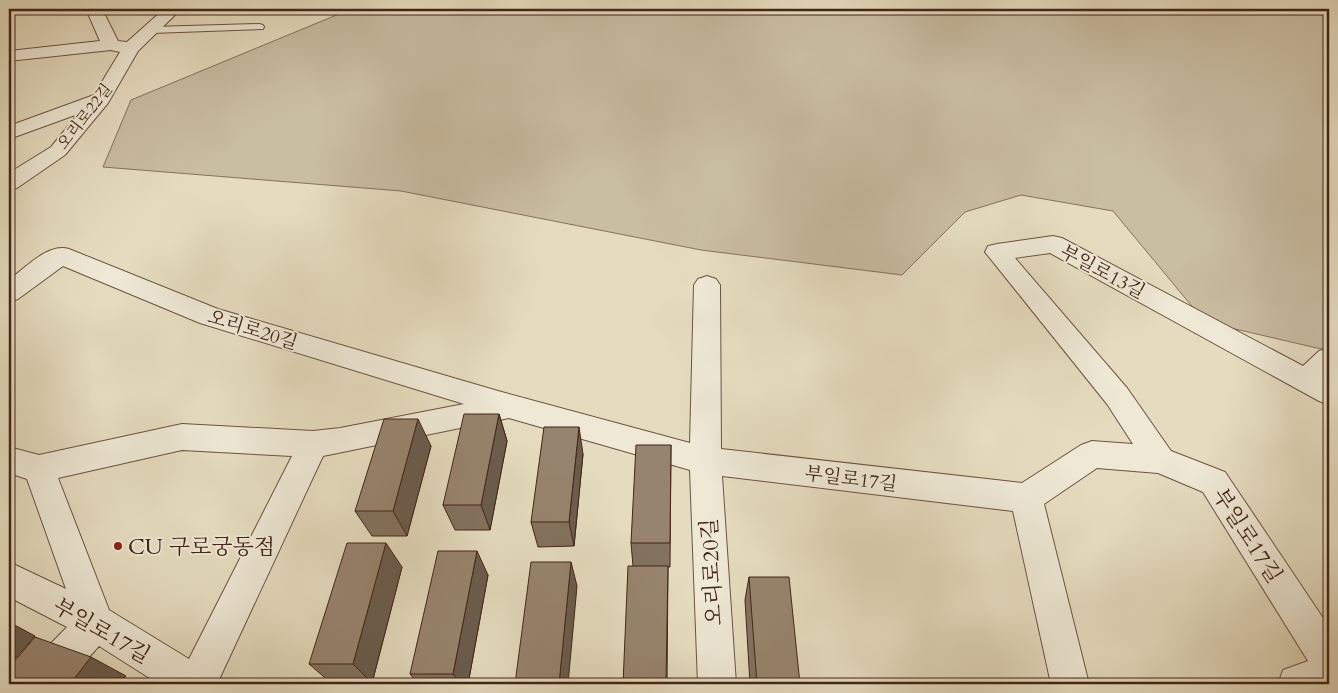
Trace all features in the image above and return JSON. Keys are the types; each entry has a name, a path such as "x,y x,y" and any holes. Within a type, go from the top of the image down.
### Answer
{"street":[{"path":"94,9 111,45"},
{"name":"오리로22길","path":"9,183 58,151 101,99 131,48 176,9"},
{"path":"9,56 111,45 131,48"},
{"path":"9,133 101,99"},
{"name":"부일로13길","path":"1160,460 1118,396 997,252 1053,244 1318,387"},
{"name":"오리로20길","path":"9,293 60,255 208,316 512,407 705,460"},
{"name":"오리로20길","path":"707,285 705,460 717,684"},
{"path":"1318,387 1329,359"},
{"name":"오리로20길","path":"96,623 24,465 182,437 313,444 340,441 512,407"},
{"path":"197,684 313,444"},
{"name":"부일로17길","path":"705,460 1026,498 1092,454 1160,460 1214,482 1329,660"},
{"path":"1026,498 1070,684"},
{"name":"부일로17길","path":"9,580 96,623 193,684"},
{"path":"39,684 96,623"},
{"path":"1297,684 1329,674"}],"lane":[{"path":"152,30 259,26"}],"shaded area":[{"path":"351,9 1329,9 1329,341 1321,349 1205,322 1113,211 1021,195 965,212 902,275 701,250 401,191 103,167 131,100"}],"building":[{"path":"464,414 499,414 481,505 443,505"},
{"path":"384,419 418,419 393,511 355,511"},
{"path":"544,427 579,427 569,522 531,522"},
{"path":"636,445 671,445 670,543 631,543"},
{"path":"347,543 386,543 353,664 309,664"},
{"path":"438,551 477,551 453,674 410,674"},
{"path":"531,562 571,562 559,684 515,684"},
{"path":"628,566 668,566 666,684 623,684"},
{"path":"749,577 789,577 800,684 757,684"},
{"path":"35,637 91,657 70,684 9,684 9,668"}],"place":[{"name":"CU 구로궁동점","path":"118,546"}]}
